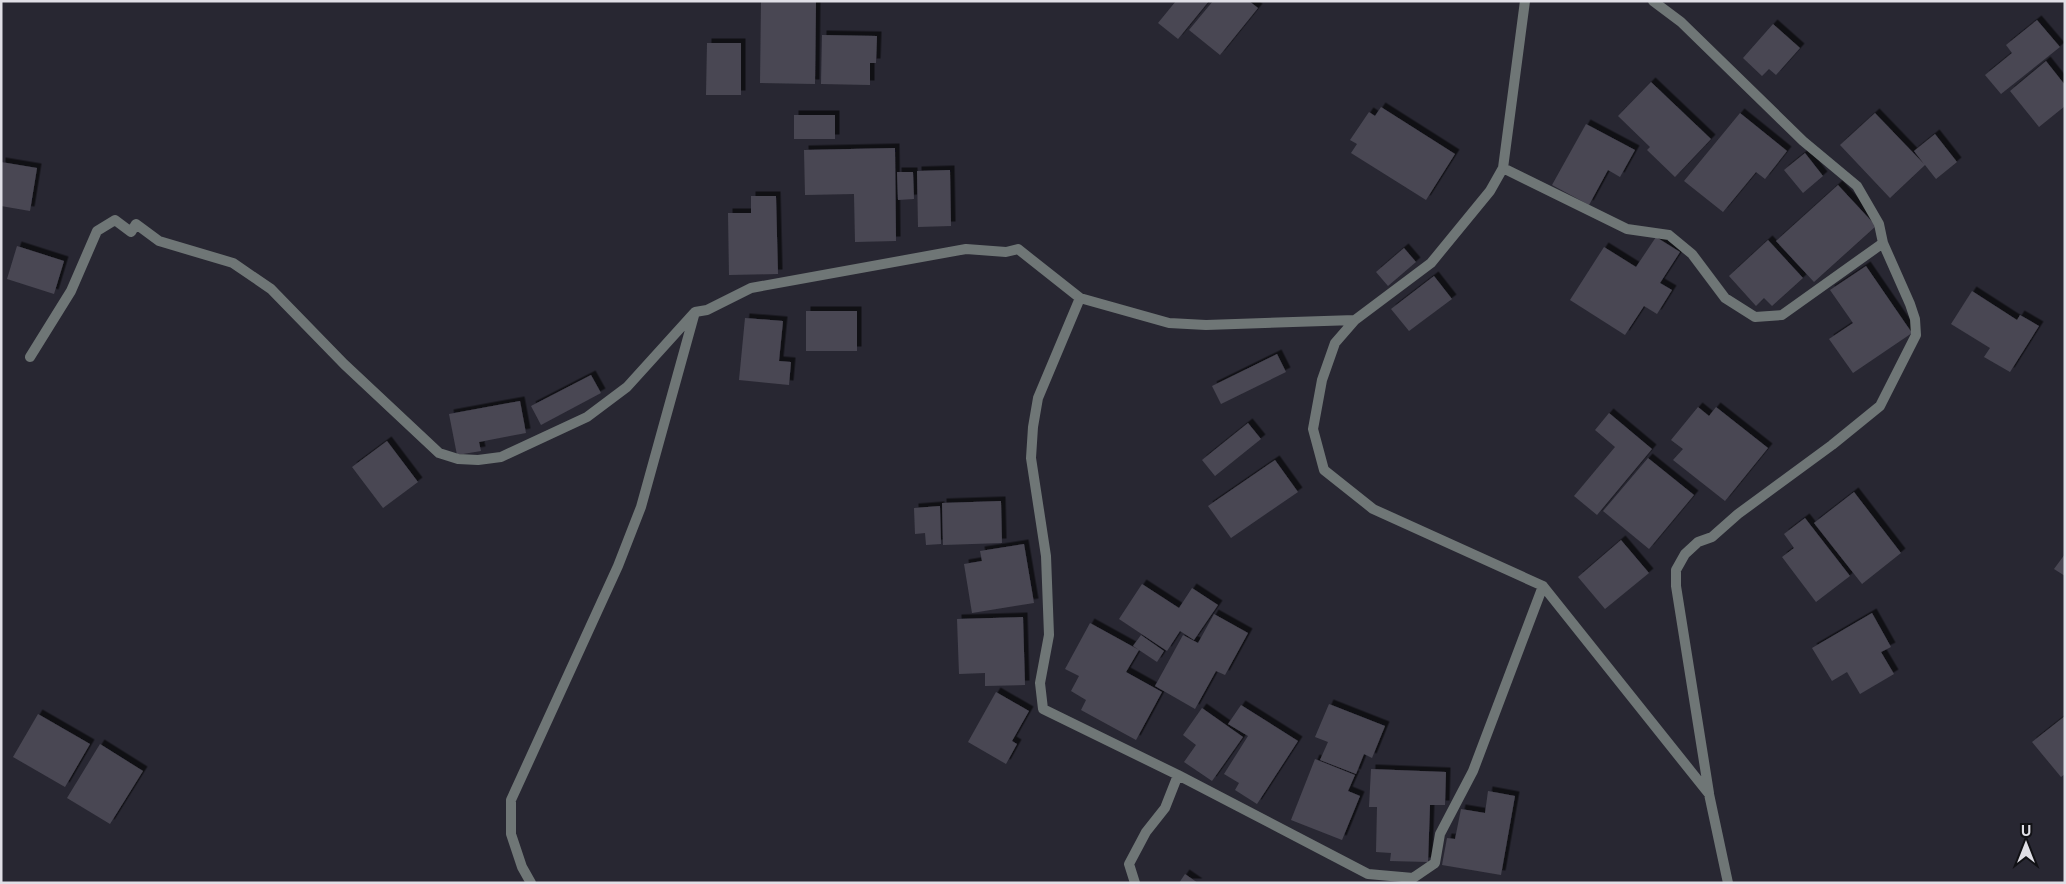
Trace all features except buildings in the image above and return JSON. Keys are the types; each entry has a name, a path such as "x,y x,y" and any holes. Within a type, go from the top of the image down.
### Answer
{"street":[{"path":"1525,1 1503,168 1490,191 1432,263 1355,320 1335,343 1322,380 1313,429 1324,470 1373,509 1543,586 1709,794"},
{"path":"1654,1 1681,22 1802,141 1857,186 1879,224 1883,243 1915,319 1916,335 1880,406 1832,445 1738,514 1712,537 1698,542 1685,554 1676,570 1676,586 1709,794 1728,883"},
{"path":"1503,168 1627,229 1669,235 1692,254 1724,298 1755,316 1782,315 1883,243"},
{"path":"30,357 71,291 98,231 115,220 131,232 136,224 159,241 233,263 271,289 344,364 440,453 458,459 478,460 501,457 587,417 627,387 695,312 707,310 751,288 966,249 1006,252 1018,249 1080,298 1169,324 1355,320"},
{"path":"1080,298 1038,398 1032,426 1032,458 1046,556 1049,635 1040,683 1043,709 1178,775 1368,874 1413,878 1435,863 1440,834 1473,771 1543,586"},
{"path":"531,883 522,867 512,834 512,800 618,566 641,507 695,312"},
{"path":"1135,883 1129,864 1146,832 1165,808 1178,775"}]}
